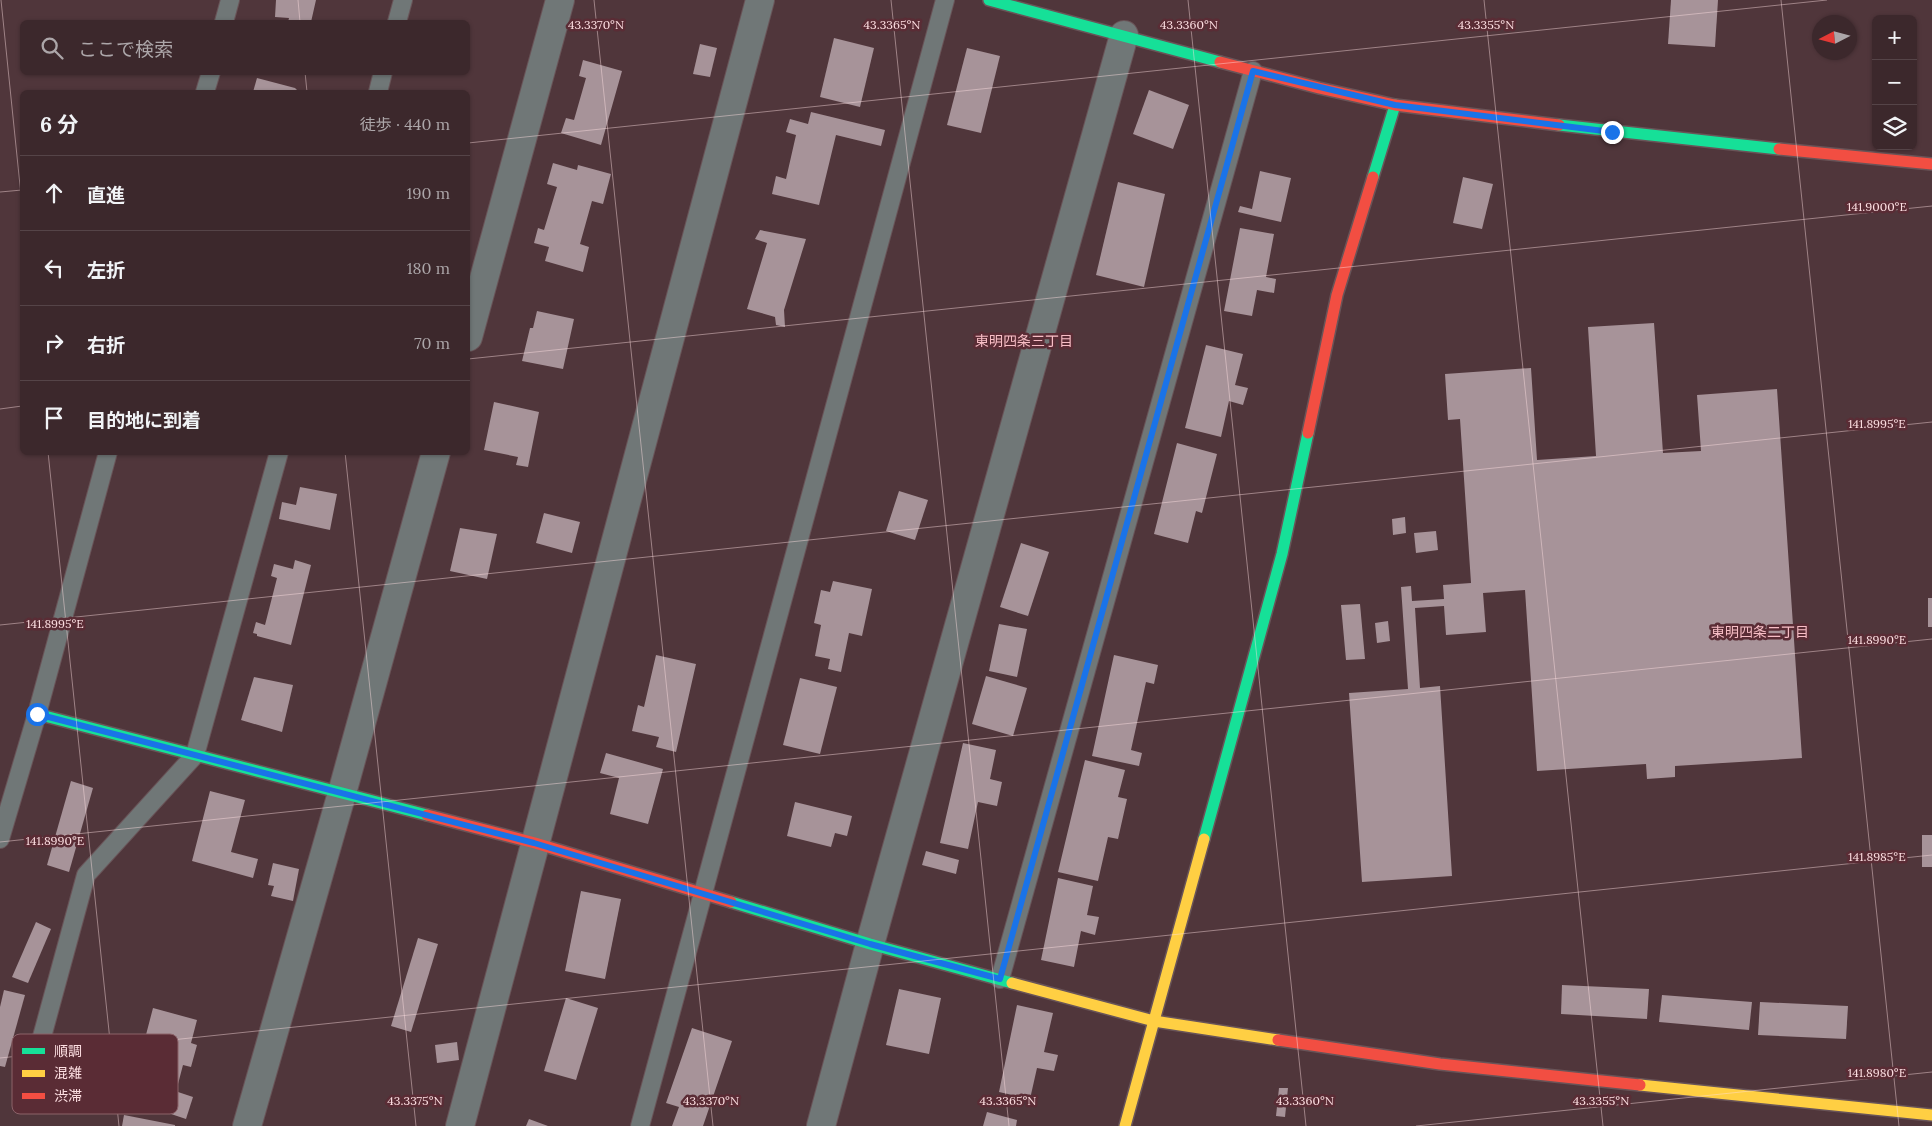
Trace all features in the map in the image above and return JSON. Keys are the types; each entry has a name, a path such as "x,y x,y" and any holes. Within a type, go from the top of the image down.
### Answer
{"street":[{"path":"470,330 560,0"},
{"path":"460,1126 760,0"},
{"path":"988,0 1253,71 1395,105 1612,132 1932,164"},
{"path":"821,1126 1124,35"},
{"path":"1125,1126 1282,554 1337,295 1395,105"},
{"path":"247,1126 342,793 435,455"},
{"path":"37,714 534,843 870,944 1154,1021 1440,1064 1932,1115"}],"lane":[{"path":"225,20 230,0"},
{"path":"398,20 403,0"},
{"path":"640,1126 945,0"},
{"path":"1000,979 1253,71"},
{"path":"206,90 210,75"},
{"path":"378,90 382,75"},
{"path":"0,839 37,714 107,455"},
{"path":"43,1034 86,875 195,754 278,455"}],"building":[{"path":"276,0 316,0 311,20 288,20 289,18 275,17"},
{"path":"1671,0 1718,0 1715,47 1668,44"},
{"path":"834,38 874,48 860,107 820,97"},
{"path":"700,44 717,48 710,77 693,74"},
{"path":"967,48 1000,56 981,133 947,125"},
{"path":"583,60 622,71 601,145 561,133 566,118 574,120 586,78 579,76"},
{"path":"257,78 297,90 254,90"},
{"path":"1149,90 1189,105 1173,149 1133,134"},
{"path":"811,112 885,130 881,146 836,135 819,205 772,194 776,176 786,179 796,135 786,132 790,119 808,124"},
{"path":"553,163 577,170 578,165 611,174 603,204 592,201 580,244 589,247 583,272 545,261 549,247 534,243 538,228 544,230 557,187 547,184"},
{"path":"1260,171 1291,178 1281,222 1238,212 1240,206 1252,209"},
{"path":"1463,177 1493,184 1482,229 1453,223"},
{"path":"1118,182 1165,194 1144,287 1096,275"},
{"path":"1240,228 1274,234 1266,277 1276,279 1274,293 1257,290 1252,316 1224,311"},
{"path":"760,230 806,239 784,310 785,327 776,325 775,317 747,309 767,243 755,239"},
{"path":"537,311 574,319 563,369 522,361 530,328 533,328"},
{"path":"1654,323 1663,453 1701,451 1697,395 1777,389 1802,758 1675,766 1675,777 1647,779 1646,764 1537,771 1525,590 1483,593 1486,632 1446,635 1444,606 1415,608 1420,688 1440,686 1452,876 1362,882 1349,693 1408,689 1401,587 1411,586 1412,601 1444,599 1443,585 1471,583 1460,419 1448,420 1445,374 1531,368 1537,460 1596,456 1588,327"},
{"path":"1206,345 1243,354 1235,385 1248,388 1243,405 1229,401 1221,437 1185,428"},
{"path":"494,402 539,412 528,467 516,465 518,457 484,450"},
{"path":"1177,443 1217,454 1202,513 1196,511 1188,543 1154,534"},
{"path":"300,487 337,494 330,530 279,519 282,502 296,505"},
{"path":"899,491 928,500 915,540 886,531"},
{"path":"544,513 580,522 572,553 536,543"},
{"path":"1405,517 1406,533 1393,535 1392,519"},
{"path":"460,528 497,534 487,579 450,571"},
{"path":"1436,531 1438,550 1416,553 1414,533"},
{"path":"1021,543 1049,552 1028,616 1000,607"},
{"path":"295,560 311,565 291,645 257,636 257,634 253,633 256,622 265,625 277,578 271,576 274,564 293,569"},
{"path":"833,581 872,589 862,636 849,633 841,672 828,669 830,659 815,656 821,625 814,623 821,590 830,592"},
{"path":"1928,598 1932,598 1932,627 1928,627"},
{"path":"1360,604 1365,659 1346,660 1341,605"},
{"path":"1388,621 1390,641 1377,643 1375,623"},
{"path":"999,624 1027,629 1017,677 989,671"},
{"path":"656,655 696,664 676,752 656,747 659,737 632,731 638,705 644,707"},
{"path":"1114,655 1158,665 1154,684 1146,682 1131,750 1142,753 1139,766 1092,756"},
{"path":"986,676 1027,688 1013,736 972,724"},
{"path":"254,677 293,685 282,732 241,720"},
{"path":"800,678 837,687 820,754 783,745"},
{"path":"963,743 996,750 990,779 1002,782 997,806 978,802 968,849 940,843"},
{"path":"606,753 663,769 648,824 610,814 619,778 600,773"},
{"path":"1085,760 1125,770 1118,797 1127,799 1118,839 1108,837 1098,881 1058,872"},
{"path":"71,781 93,788 69,872 47,865"},
{"path":"210,791 245,800 231,852 258,859 253,878 192,861"},
{"path":"795,802 852,816 847,836 835,833 831,847 787,836"},
{"path":"1922,835 1932,835 1932,867 1922,867"},
{"path":"926,851 959,860 956,874 922,865"},
{"path":"273,863 299,869 293,901 271,896 274,886 268,885"},
{"path":"1058,878 1093,886 1087,915 1099,917 1095,935 1081,931 1074,967 1041,960"},
{"path":"581,891 621,899 605,979 565,971"},
{"path":"36,922 51,929 28,983 12,977"},
{"path":"418,938 438,944 411,1032 391,1026"},
{"path":"1562,985 1649,989 1647,1019 1561,1014"},
{"path":"899,989 941,998 929,1054 886,1045"},
{"path":"4,990 25,995 14,1034 12,1034 12,1042 5,1067 0,1066 0,1007"},
{"path":"1662,995 1752,1002 1749,1030 1659,1022"},
{"path":"566,998 598,1008 576,1080 544,1071"},
{"path":"1760,1002 1848,1006 1846,1039 1758,1035"},
{"path":"1017,1005 1053,1013 1044,1052 1058,1055 1054,1071 1037,1068 1030,1099 999,1092"},
{"path":"153,1008 197,1020 191,1043 197,1045 191,1067 183,1065 178,1084 178,1034 146,1034"},
{"path":"692,1028 732,1041 703,1126 672,1126 679,1107 666,1103"},
{"path":"457,1042 459,1060 437,1063 435,1045"},
{"path":"1279,1088 1288,1088 1285,1117 1276,1116"},
{"path":"178,1092 193,1097 186,1119 171,1114 178,1114"},
{"path":"987,1112 1017,1120 1016,1126 983,1126"},
{"path":"124,1115 175,1125 175,1126 122,1126"},
{"path":"529,1119 548,1126 526,1126"}],"traffic: fast":[{"path":"989,0 1220,62"},
{"path":"1373,177 1395,105"},
{"path":"1559,125 1779,149"},
{"path":"1204,839 1282,554 1308,433"},
{"path":"37,714 427,815"},
{"path":"731,902 870,944 1012,983"}],"traffic: slow":[{"path":"1125,1126 1204,839"},
{"path":"1012,983 1154,1021 1278,1040"},
{"path":"1640,1085 1932,1115"}],"traffic: jam":[{"path":"1220,62 1319,88 1395,105 1559,125"},
{"path":"1779,149 1932,164"},
{"path":"1308,433 1337,295 1373,177"},
{"path":"427,815 535,843 731,902"},
{"path":"1278,1040 1440,1064 1640,1085"}],"district":[{"name":"東明四条三丁目","path":"1024,341"},
{"name":"東明四条二丁目","path":"1760,632"}],"route":[{"path":"37,714 534,843 870,944 1000,979 1253,71 1395,105 1612,132"}]}
